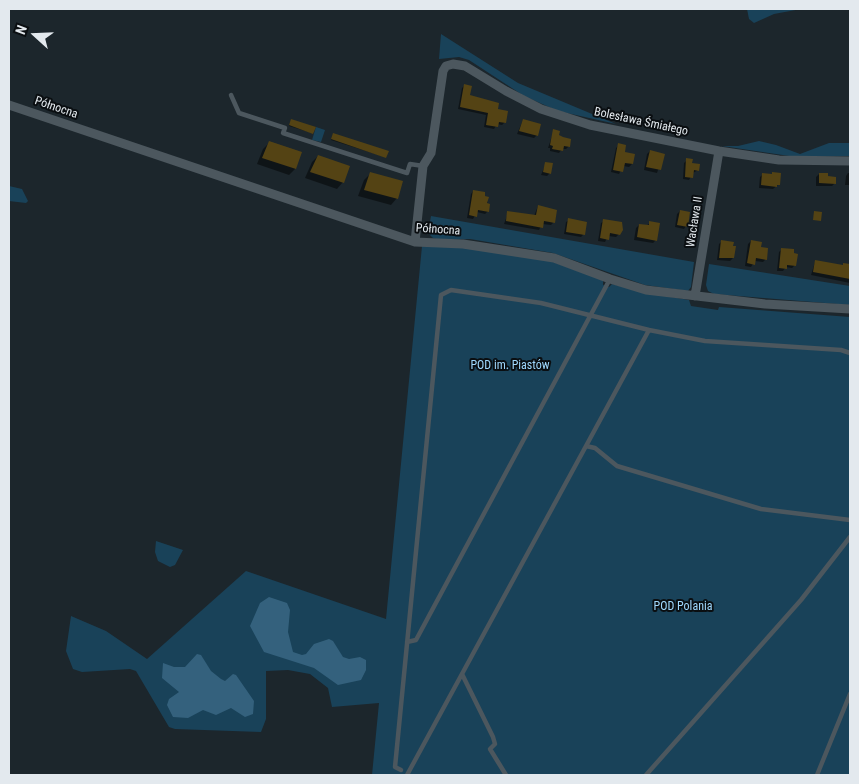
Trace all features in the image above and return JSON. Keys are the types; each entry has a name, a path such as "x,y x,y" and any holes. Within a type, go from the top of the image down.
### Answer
{"street":[{"name":"Bolesława Śmiałego","path":"423,166 431,152 443,71 450,64 460,64 524,102 558,116 590,125 719,151 779,160 850,161"},
{"name":"Północna","path":"9,105 415,242 463,244 554,258 646,290 765,304 850,308"},
{"name":"Wacława II","path":"695,296 719,151"},
{"path":"415,242 423,166"}],"lane":[{"path":"231,95 239,113 285,128 283,134 407,174 410,164 423,166"},
{"path":"407,642 416,640 610,279"},
{"path":"401,770 395,767 441,295 451,290 541,302 649,330 705,341 841,350 850,353"},
{"path":"407,775 649,330"},
{"path":"586,446 595,448 617,466 760,509 850,520"},
{"path":"646,775 801,600 850,537"},
{"path":"462,674 493,737 495,744 490,749 506,775"},
{"path":"817,775 850,694"}],"green space":[{"path":"747,9 801,9 774,14 754,23 749,19"},
{"path":"441,34 518,83 616,124 558,111 524,96 469,60 459,57 439,59"},
{"path":"316,127 325,130 321,142 312,140"},
{"path":"759,141 800,154 829,143 850,143 850,156 796,157 722,146 738,146"},
{"path":"9,186 22,189 28,201 26,203 9,201"},
{"path":"431,216 694,262 691,287 688,291 645,285 553,253 470,239 440,240 433,238 428,233"},
{"path":"422,246 467,247 551,261 603,280 603,285 609,287 612,284 689,300 691,306 718,310 719,307 850,317 850,775 372,775 379,703 332,707 328,688 310,674 288,670 266,671 266,719 261,732 175,729 169,727 136,671 130,669 82,672 73,669 66,651 71,616 106,631 147,659 246,571 386,619"},
{"path":"709,264 850,286 850,305 714,294 708,291 706,285"},
{"path":"156,541 183,550 175,565 170,567 158,561 155,552"}],"shaded area":[{"path":"269,597 287,603 290,610 288,632 293,652 302,655 306,654 314,644 329,639 333,641 343,657 349,659 360,657 366,660 366,670 361,680 338,685 314,668 264,652 250,626 260,603"},
{"path":"197,654 201,655 211,671 221,679 225,681 233,674 236,675 254,701 253,714 245,717 231,708 216,715 203,710 188,718 173,717 167,705 169,699 179,692 162,678 163,663 174,667 185,667"}],"building":[{"path":"464,84 472,86 470,95 499,103 498,109 508,111 506,123 499,122 498,127 486,125 488,113 460,107"},
{"path":"291,119 316,127 313,134 289,125"},
{"path":"523,119 541,124 538,136 519,131"},
{"path":"553,129 560,131 559,135 571,139 570,147 564,146 563,151 552,149 553,146 550,145"},
{"path":"333,133 389,151 386,158 331,139"},
{"path":"269,141 302,152 296,169 262,158"},
{"path":"618,143 626,145 625,152 635,154 633,164 625,163 623,172 613,170"},
{"path":"650,150 665,154 661,170 646,167"},
{"path":"318,155 350,166 344,183 310,172"},
{"path":"686,158 693,159 692,163 700,164 699,171 694,170 693,178 685,177"},
{"path":"545,162 553,163 551,174 543,172"},
{"path":"370,172 403,181 398,199 364,190"},
{"path":"772,172 781,173 780,185 777,185 777,187 761,185 762,173 772,174"},
{"path":"819,173 828,173 828,176 836,177 836,184 819,183"},
{"path":"473,190 485,192 485,196 489,197 487,203 490,204 489,212 478,210 477,217 469,215"},
{"path":"538,205 557,210 555,223 544,221 543,228 506,221 507,211 536,215"},
{"path":"680,210 690,212 688,227 677,225"},
{"path":"814,211 822,212 821,221 813,220"},
{"path":"568,218 587,222 585,235 566,232"},
{"path":"603,219 622,222 623,230 620,235 610,233 609,240 600,238"},
{"path":"649,221 660,223 657,241 637,237 639,224 649,225"},
{"path":"721,240 734,242 733,246 736,246 734,258 719,258"},
{"path":"751,240 762,242 761,247 768,248 767,260 756,258 755,265 747,263"},
{"path":"781,248 794,249 794,253 798,254 796,266 787,265 787,269 779,268"},
{"path":"815,260 843,265 843,263 850,264 850,279 813,272"}],"park label":[{"name":"POD im. Piastów","path":"510,366"},
{"name":"POD Polania","path":"683,607"}]}
